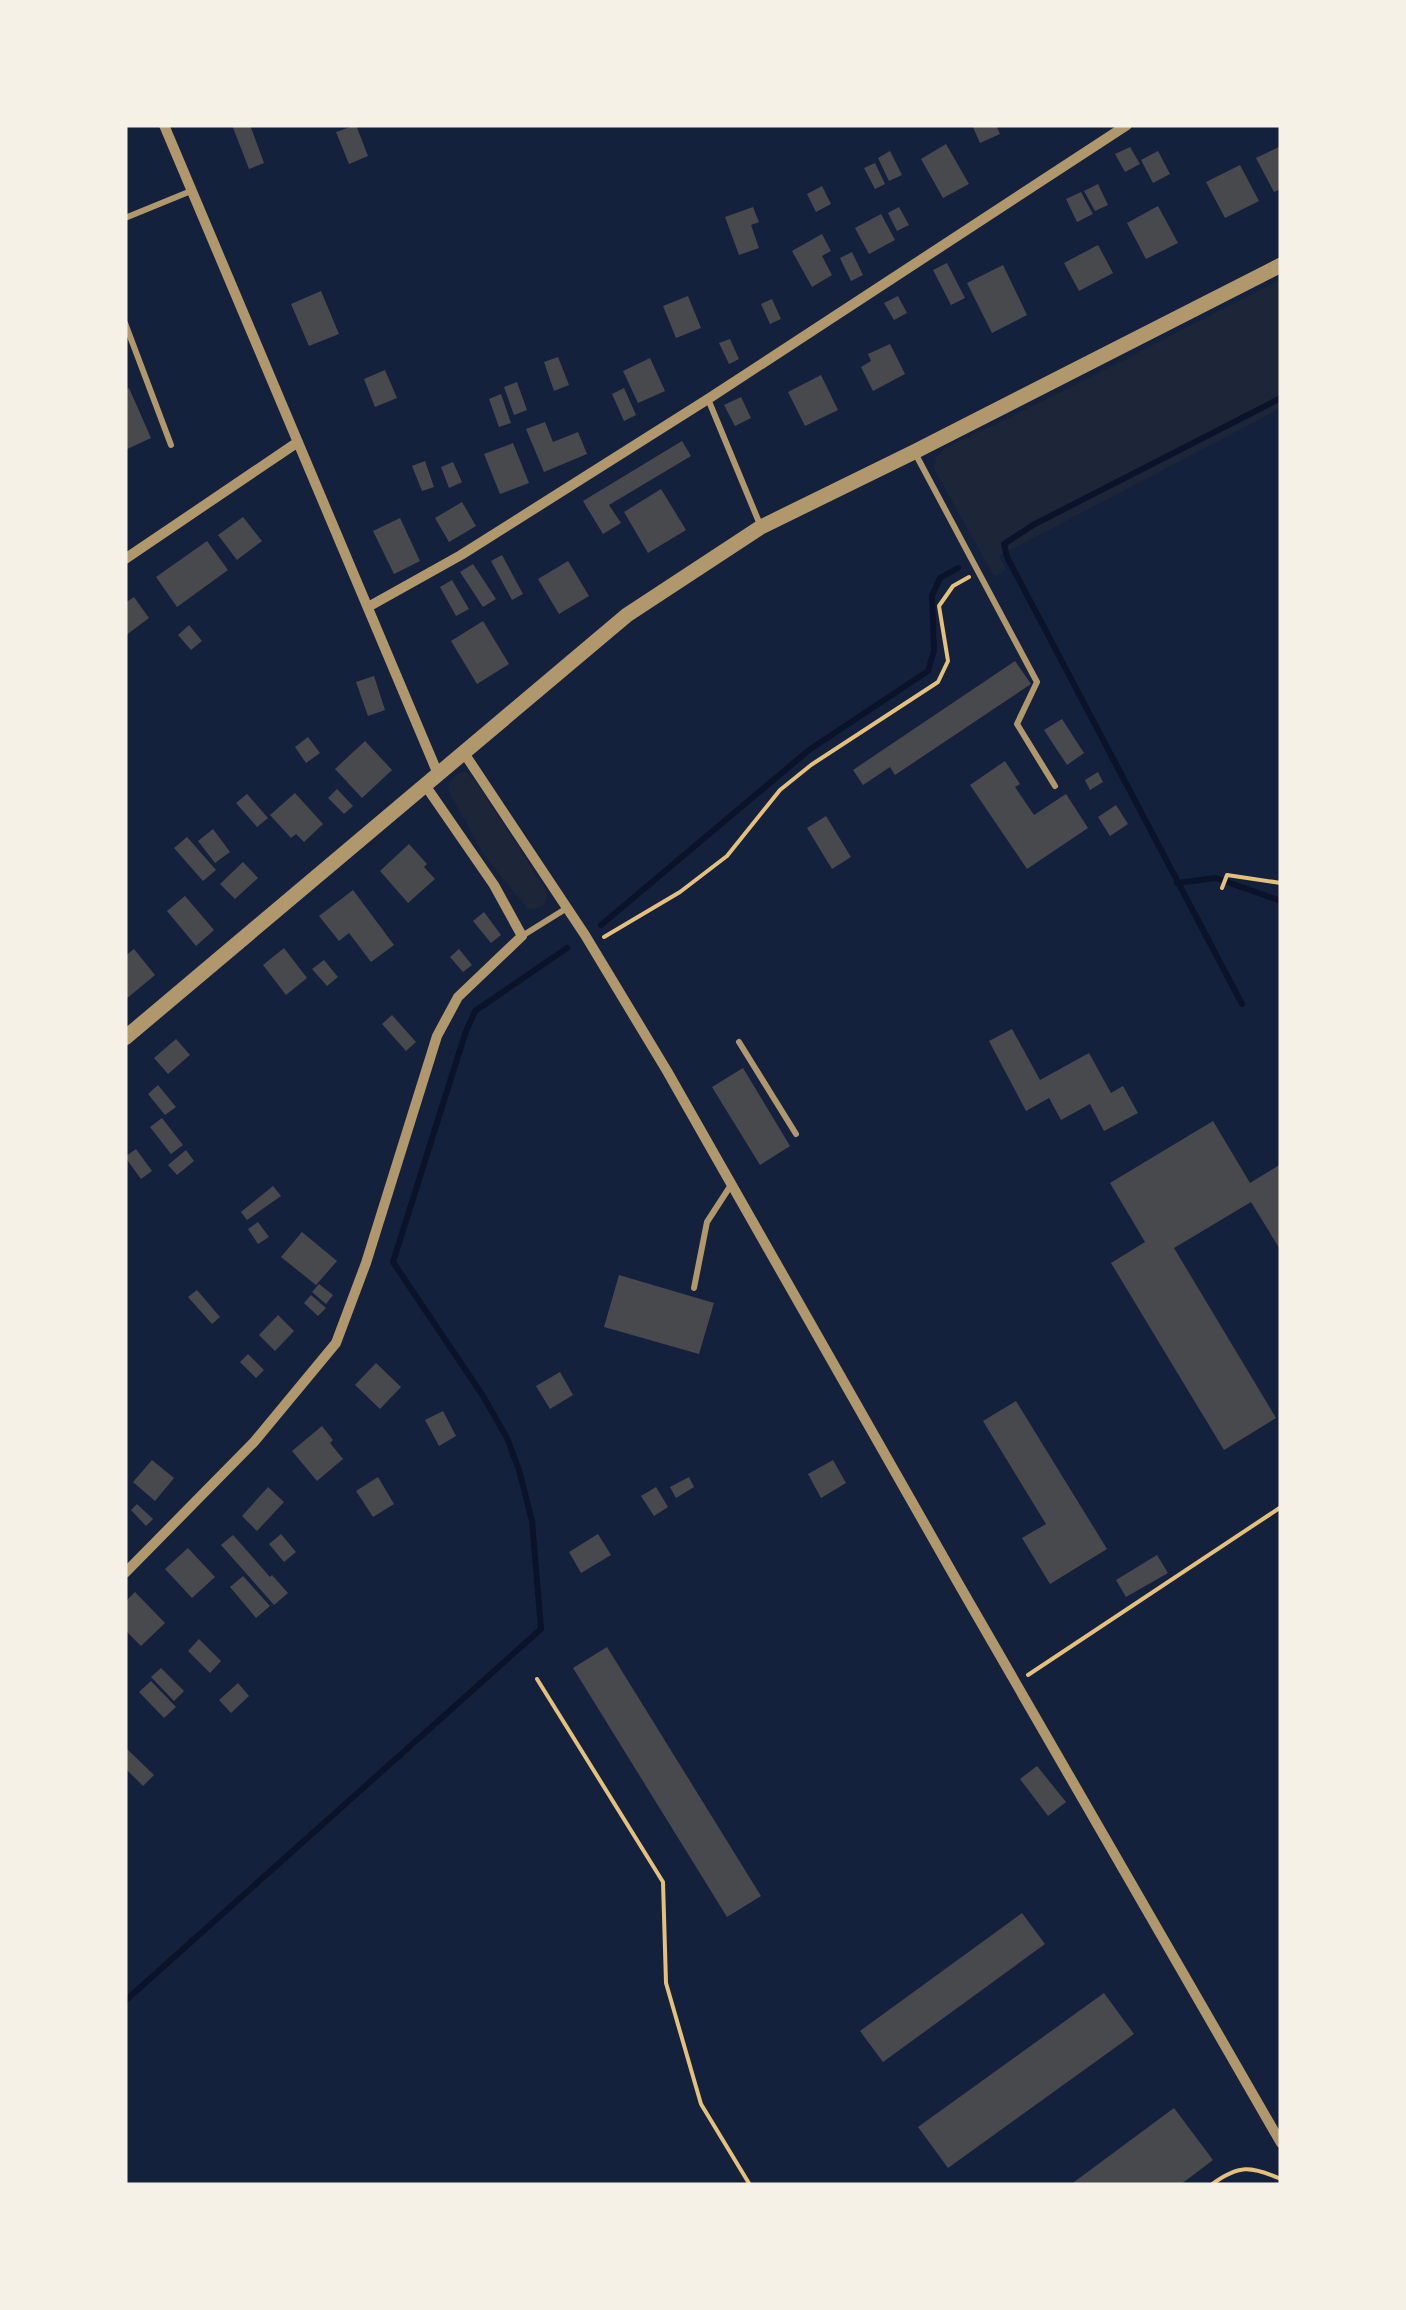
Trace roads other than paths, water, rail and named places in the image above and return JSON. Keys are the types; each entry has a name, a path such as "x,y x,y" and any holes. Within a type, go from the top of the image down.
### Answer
{"street":[{"path":"125,1573 254,1442 336,1343 366,1263 437,1036 458,997 522,936 432,779 368,608 164,125"},
{"path":"368,608 461,556 708,399 1127,125"},
{"path":"125,1038 627,614 761,527 1281,265"},
{"path":"125,560 298,442"},
{"path":"464,753 591,944 1281,2142"}],"lane":[{"path":"125,218 191,190"},
{"path":"125,323 171,445"},
{"path":"708,399 761,527"},
{"path":"914,452 1037,682 1017,724 1056,786"},
{"path":"522,936 567,908"},
{"path":"739,1042 796,1134"},
{"path":"694,1288 708,1222 732,1185"}],"waterway":[{"path":"1242,1004 1007,557 1004,544 1033,525 1281,398"},
{"path":"601,925 809,750 928,671 934,651 932,596 940,578 958,568"},
{"path":"1177,883 1216,878 1281,901"},
{"path":"125,2001 541,1629 532,1521 507,1438 393,1262 475,1011 567,948"}]}
